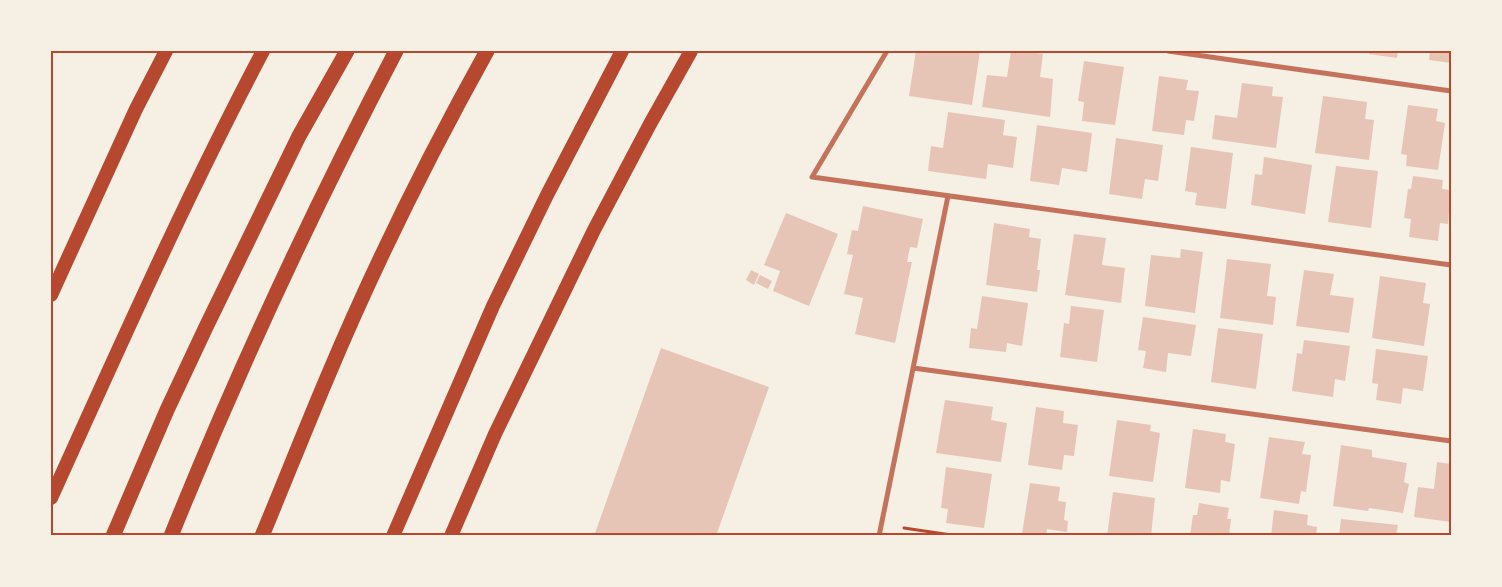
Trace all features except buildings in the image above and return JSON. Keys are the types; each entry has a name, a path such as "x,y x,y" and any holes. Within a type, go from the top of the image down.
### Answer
{"highway":[{"path":"51,295 136,109 166,51"},
{"path":"51,498 142,294 263,51"},
{"path":"113,536 167,410 206,327 299,136 347,51"},
{"path":"171,536 211,438 296,251 341,157 396,51"},
{"path":"262,536 327,378 368,286 412,193 487,51"},
{"path":"393,536 493,306 547,195 622,51"},
{"path":"451,536 495,434 594,230 691,51"}],"street":[{"path":"887,51 812,177 1451,265"},
{"path":"1168,51 1451,91"},
{"path":"879,536 948,196"},
{"path":"913,368 1451,442"}],"path":[{"path":"881,525 958,536"}]}
